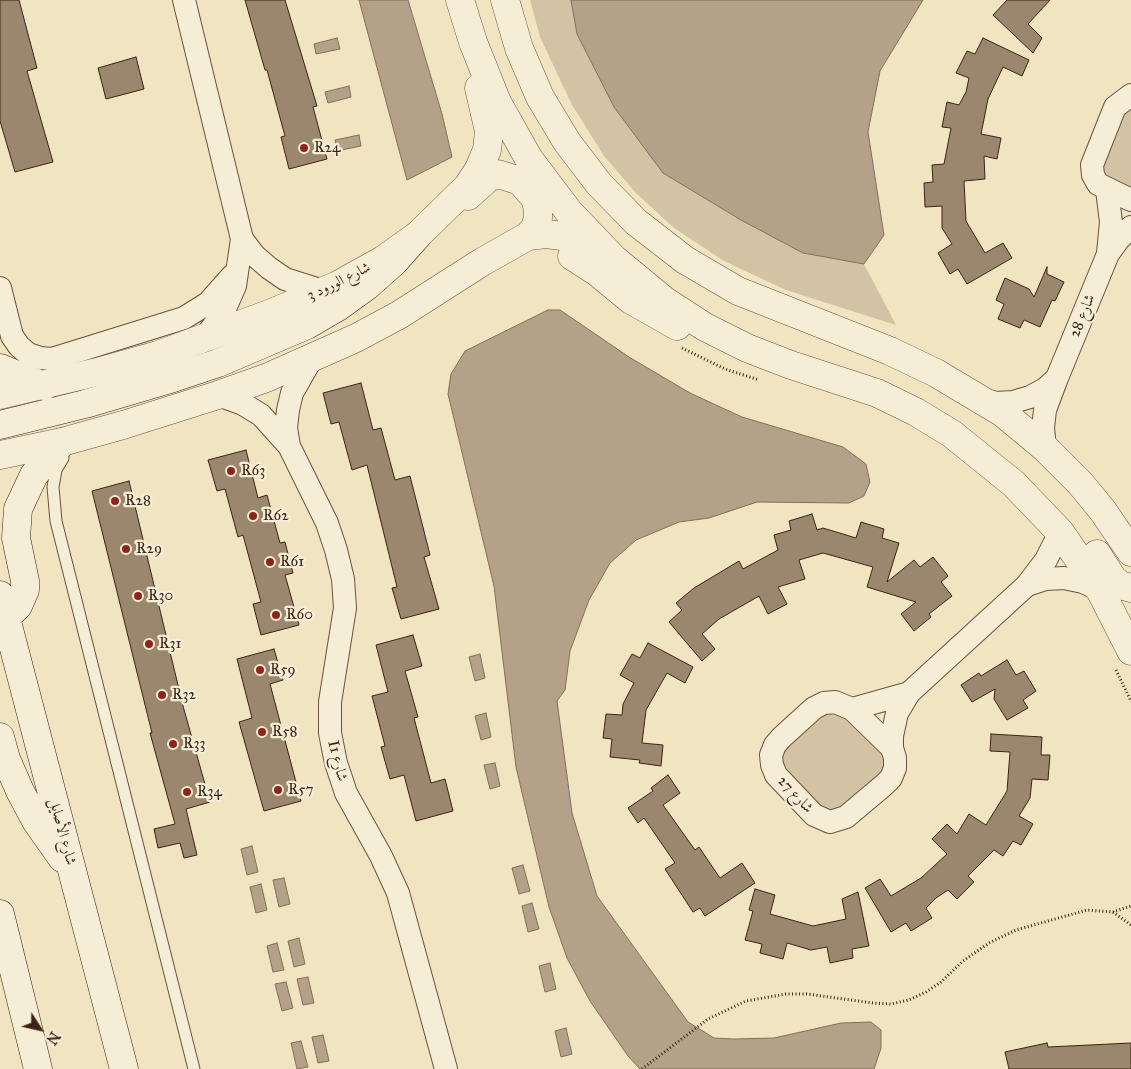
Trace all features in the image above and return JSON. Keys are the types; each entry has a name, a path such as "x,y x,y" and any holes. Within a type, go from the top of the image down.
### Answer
{"street":[{"path":"184,0 242,239 240,263 230,300 205,337"},
{"path":"460,0 472,42 497,102 529,159 569,212 614,259 666,300 705,326 748,348 791,366 837,378 877,393 916,412 952,434 986,460 1053,523 1100,590 1122,656"},
{"path":"489,0 499,25 519,48"},
{"path":"505,0 519,48 540,97 553,120 599,184 636,222 685,260 738,290 890,350 1003,413 1045,448 1080,483 1129,544"},
{"name":"شارع الورود 3","path":"0,395 44,386 158,354 269,314 324,292 383,260 418,235 468,186 479,169 487,150 489,131 476,75 472,42"},
{"name":"شارع 28","path":"1045,448 1043,428 1045,410 1108,254 1111,222 1107,190 1096,180 1092,165 1115,106 1131,95"},
{"path":"0,425 85,404 173,378 245,352 307,325 338,307 367,286 394,262 418,235 449,213 488,178 498,174 520,181 535,198 538,218 535,228 520,241 482,262 399,315 356,338 312,358 218,395 68,441 0,455"},
{"path":"1107,190 1131,200"},
{"name":"شارع 28","path":"1108,254 1131,226"},
{"path":"242,239 254,255 286,279 324,292"},
{"path":"520,241 576,257 672,334 748,348"},
{"path":"0,288 12,336 19,346 28,354 40,358 52,358 192,314 218,294 240,263"},
{"name":"I1 شارع","path":"289,446 286,428 292,393 312,358"},
{"path":"0,368 44,386"},
{"path":"980,399 996,403 1013,402 1045,389 1057,378"},
{"name":"I1 شارع","path":"218,395 243,404 261,415 289,446 327,523 343,579 344,617 330,702 330,733 336,763 346,792 381,856 398,893 446,1069"},
{"path":"3,607 18,606 25,590 25,581 16,538 18,509 34,475 68,441"},
{"path":"1053,523 1069,525 1079,532 1088,541 1113,579 1120,585 1131,588"},
{"name":"شارع 27","path":"892,748 852,709 835,702 824,703 814,708 775,745 771,755 776,775 821,820 838,821 884,786 891,778 895,768 892,736 897,713 910,693 1027,585 1046,560 1053,523"},
{"name":"شارع 27","path":"1027,585 1045,580 1064,578 1083,582 1100,590"},
{"name":"شارع الأصايل","path":"3,607 124,1069"},
{"name":"شارع 27","path":"852,709 910,693"},
{"path":"0,737 6,759 36,821 72,871"},
{"path":"0,914 38,1069"}],"lane":[{"path":"68,441 56,470 52,501 56,521 194,1069"}],"path":[{"path":"672,334 725,369 760,380"},
{"path":"1122,656 1131,701"},
{"path":"642,1069 708,1019 746,1002 786,994 807,994 891,1004 909,1000 934,987 963,961 989,943 1016,930 1087,910 1113,912 1131,906"},
{"path":"1113,912 1131,925"}],"shaded area":[{"path":"359,0 408,0 442,114 452,157 407,180"},
{"path":"530,0 571,0 577,34 614,107 663,173 741,220 803,253 864,264 896,325 786,290 724,261 674,228 636,193 604,156 572,105 540,37"},
{"path":"571,0 923,0 880,71 868,132 884,235 864,264 803,253 741,220 663,173 614,107 577,34"},
{"path":"337,38 340,49 316,54 314,44"},
{"path":"349,86 351,97 328,103 325,92"},
{"path":"1131,104 1131,189 1107,176 1104,162 1126,109"},
{"path":"359,135 361,146 337,151 335,140"},
{"path":"548,310 560,310 629,357 690,393 742,417 843,447 866,464 870,482 864,496 849,503 757,502 709,518 679,522 636,540 610,563 589,600 570,651 565,690 557,701 572,813 597,896 688,1022 714,1038 733,1039 774,1038 841,1023 871,1022 881,1030 881,1048 874,1069 640,1069 628,1056 590,1001 567,958 549,907 516,767 494,586 448,394 451,374 465,351"},
{"path":"480,654 485,678 475,681 469,657"},
{"path":"834,706 882,751 885,766 881,774 839,811 825,813 782,768 780,753 784,747"},
{"path":"486,713 491,737 481,740 475,716"},
{"path":"495,763 500,786 490,789 484,765"},
{"path":"252,846 258,872 247,875 241,849"},
{"path":"523,865 530,891 519,894 512,868"},
{"path":"284,878 290,904 279,907 273,880"},
{"path":"261,884 267,910 256,913 250,887"},
{"path":"532,903 539,929 528,932 522,906"},
{"path":"299,938 305,964 294,967 288,941"},
{"path":"277,943 284,970 273,972 267,946"},
{"path":"550,963 556,989 545,992 539,966"},
{"path":"308,977 314,1003 303,1005 297,979"},
{"path":"286,982 293,1008 282,1011 275,984"},
{"path":"566,1028 572,1054 561,1057 555,1031"},
{"path":"323,1035 329,1061 318,1063 312,1037"},
{"path":"301,1041 308,1067 297,1069 291,1043"}],"building":[{"path":"0,0 19,0 37,68 27,71 53,162 15,172 0,121"},
{"path":"245,0 285,0 317,106 313,107 327,159 289,169 281,137 285,136"},
{"path":"1007,0 1050,0 1028,24 1042,38 1033,53 993,15"},
{"path":"983,38 1029,60 1022,76 1003,67 988,99 981,134 1001,138 997,159 984,156 985,179 964,181 966,221 985,253 1003,243 1012,258 967,284 958,269 950,274 938,253 952,244 942,228 942,206 925,207 924,183 933,182 932,165 944,164 951,128 942,127 947,102 959,105 966,92 969,78 956,73 967,51 975,54"},
{"path":"136,57 144,89 106,99 98,68"},
{"path":"1047,267 1047,274 1064,282 1055,301 1052,300 1040,327 1024,320 1020,328 998,319 1004,304 996,300 1005,278 1029,289 1034,297"},
{"path":"361,383 373,430 381,428 395,480 410,476 430,555 424,557 439,609 401,619 392,588 397,587 367,465 352,470 339,422 331,424 323,393"},
{"path":"246,450 258,498 267,495 280,543 285,542 293,573 285,575 299,625 261,635 253,604 261,602 243,535 238,537 225,489 217,491 208,460"},
{"path":"129,481 183,706 210,802 186,809 197,855 184,858 180,843 158,848 154,829 175,824 150,733 152,733 92,491"},
{"path":"812,514 817,530 823,528 856,538 861,522 884,529 882,538 899,543 887,582 914,560 920,567 933,557 948,576 941,582 952,596 929,614 931,617 914,631 901,614 916,602 867,587 873,567 823,553 799,560 805,579 778,587 787,604 768,614 759,596 719,619 702,634 715,649 702,661 669,622 682,610 676,603 694,588 739,561 743,569 778,550 774,535 791,530 789,521"},
{"path":"413,635 422,666 405,671 418,717 414,718 431,783 445,779 453,811 416,821 404,775 390,779 381,747 385,746 372,696 388,692 376,645"},
{"path":"648,643 693,667 685,683 667,673 646,710 642,743 663,745 661,766 639,763 640,760 610,757 612,739 603,738 606,714 622,715 623,704 634,683 620,675 632,654 640,658"},
{"path":"274,649 283,680 270,684 301,801 264,811 239,722 252,718 237,659"},
{"path":"1007,660 1016,675 1024,671 1036,691 1023,700 1028,708 1007,720 994,699 995,689 972,702 961,685 979,673 981,676"},
{"path":"991,734 1042,737 1041,755 1050,755 1048,780 1032,779 1030,798 1019,816 1033,824 1021,845 1013,841 1003,856 994,850 968,876 974,882 957,899 948,890 926,908 932,918 911,931 906,923 891,932 865,888 880,879 891,896 921,878 947,854 932,839 947,824 957,834 969,814 986,825 1007,791 1010,752 990,751"},
{"path":"668,775 680,793 663,805 695,850 699,847 720,878 742,863 755,883 705,916 700,908 693,912 665,869 675,863 644,818 638,823 628,808 653,791 651,788"},
{"path":"755,889 775,895 770,914 813,926 846,919 842,899 858,892 869,946 852,949 853,958 830,963 827,947 811,950 787,943 783,959 760,953 762,944 745,940 753,911 749,910"},
{"path":"1047,1043 1048,1047 1131,1043 1131,1069 1009,1069 1005,1052"}],"place":[{"name":"R24","path":"304,148"},
{"name":"R63","path":"231,471"},
{"name":"R28","path":"115,501"},
{"name":"R62","path":"253,516"},
{"name":"R29","path":"126,549"},
{"name":"R61","path":"270,562"},
{"name":"R30","path":"138,596"},
{"name":"R60","path":"276,615"},
{"name":"R31","path":"149,644"},
{"name":"R59","path":"260,670"},
{"name":"R32","path":"162,695"},
{"name":"R58","path":"262,732"},
{"name":"R33","path":"173,744"},
{"name":"R57","path":"278,790"},
{"name":"R34","path":"187,792"}]}
